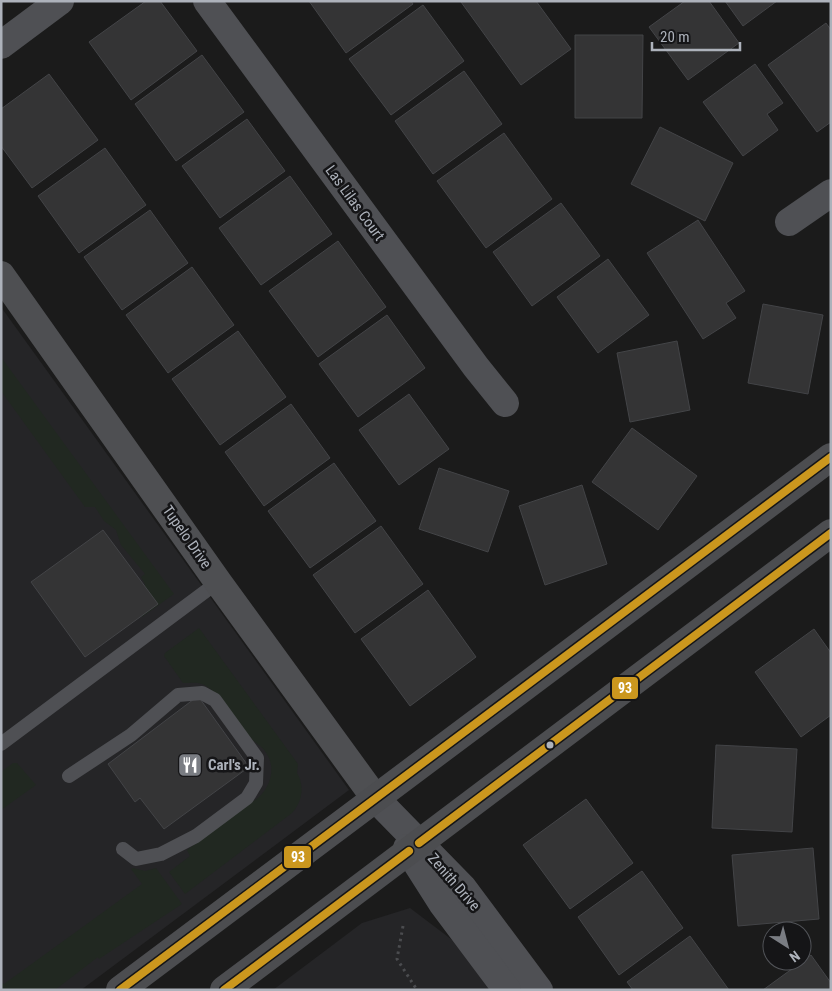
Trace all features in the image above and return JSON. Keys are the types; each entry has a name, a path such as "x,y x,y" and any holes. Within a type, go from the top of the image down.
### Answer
{"main road":[{"path":"120,990 831,457"},
{"path":"224,990 827,531"}],"street":[{"path":"1,45 60,1"},
{"name":"Las Lilas Court","path":"207,1 505,403"},
{"path":"789,222 831,193"},
{"name":"Tupelo Drive","path":"1,275 218,582 376,798"},
{"name":"Zenith Drive","path":"376,798 414,847 442,903 507,990"},
{"name":"Zenith Drive","path":"414,847 463,888 539,990"}],"lane":[{"path":"1,744 218,582"},
{"path":"69,776 131,735 178,696 202,693 215,700 257,758 256,783 247,798 196,836 161,854 136,859 123,849"}],"path":[{"path":"402,926 397,959 417,990"}],"shaded area":[{"path":"1,307 349,790 81,990 1,990"},
{"path":"1,357 174,594 142,617 145,584 141,577 145,574 121,545 116,530 104,521 95,507 85,507 1,391"},
{"path":"199,628 298,764 297,773 302,788 298,804 292,813 185,894 169,872 190,856 187,850 259,797 266,789 271,774 271,763 265,751 243,731 214,693 200,683 183,683 164,656 165,653"},
{"path":"13,763 17,763 36,785 1,810 1,772"},
{"path":"156,868 182,904 99,959 98,957 55,990 1,990 1,982 4,984 142,884 131,869 145,871"},
{"path":"410,908 472,955 498,990 273,990 362,923"}],"building":[{"path":"146,1 160,1 197,51 131,100 89,42"},
{"path":"309,1 411,1 413,4 346,53"},
{"path":"462,1 536,1 571,49 521,85"},
{"path":"685,1 709,1 739,43 688,80 649,27"},
{"path":"725,1 777,1 743,26"},
{"path":"423,5 464,61 391,115 349,59"},
{"path":"826,23 831,30 831,122 817,132 768,65"},
{"path":"575,35 643,35 642,118 575,118"},
{"path":"202,55 244,112 176,161 135,104"},
{"path":"755,64 783,103 767,114 778,130 743,156 703,102"},
{"path":"464,71 502,124 433,174 395,121"},
{"path":"49,74 98,140 32,188 1,146 1,109"},
{"path":"247,119 285,171 220,218 182,166"},
{"path":"660,127 733,163 705,221 631,184"},
{"path":"504,133 552,199 486,248 437,181"},
{"path":"105,148 146,205 79,253 38,196"},
{"path":"290,176 332,234 261,285 219,228"},
{"path":"561,203 600,256 532,306 493,252"},
{"path":"150,210 188,263 122,310 84,257"},
{"path":"698,220 745,291 726,303 736,318 703,339 647,253"},
{"path":"338,241 386,307 318,357 269,291"},
{"path":"608,259 649,315 598,353 557,297"},
{"path":"192,267 234,325 168,373 126,315"},
{"path":"763,304 823,315 808,394 748,383"},
{"path":"387,315 425,368 358,417 319,364"},
{"path":"238,331 286,397 220,445 172,379"},
{"path":"677,341 690,410 630,422 617,353"},
{"path":"409,394 449,449 399,485 359,430"},
{"path":"291,404 330,458 264,506 225,452"},
{"path":"632,428 697,476 658,530 592,482"},
{"path":"334,463 376,521 310,568 268,511"},
{"path":"439,468 509,491 488,552 419,529"},
{"path":"582,485 607,564 545,585 519,506"},
{"path":"381,526 423,584 355,633 313,575"},
{"path":"103,530 158,604 85,657 31,582"},
{"path":"428,590 476,657 410,706 361,639"},
{"path":"814,629 831,653 831,715 801,737 755,672"},
{"path":"198,696 249,767 164,829 140,798 135,802 108,764"},
{"path":"716,745 797,749 792,832 712,828"},
{"path":"586,799 633,863 570,909 523,845"},
{"path":"813,848 819,919 762,921 762,924 738,926 732,855"},
{"path":"642,871 683,928 619,975 578,917"},
{"path":"690,936 729,990 633,990 627,982"},
{"path":"812,956 831,983 831,990 763,990 789,971 812,971"}],"transit line":[{"name":"93","path":"120,990 831,457"},
{"name":"93","path":"419,843 831,533"},
{"name":"93","path":"224,990 409,851"}],"place":[{"name":"Carl's Jr.","path":"190,765"}]}
